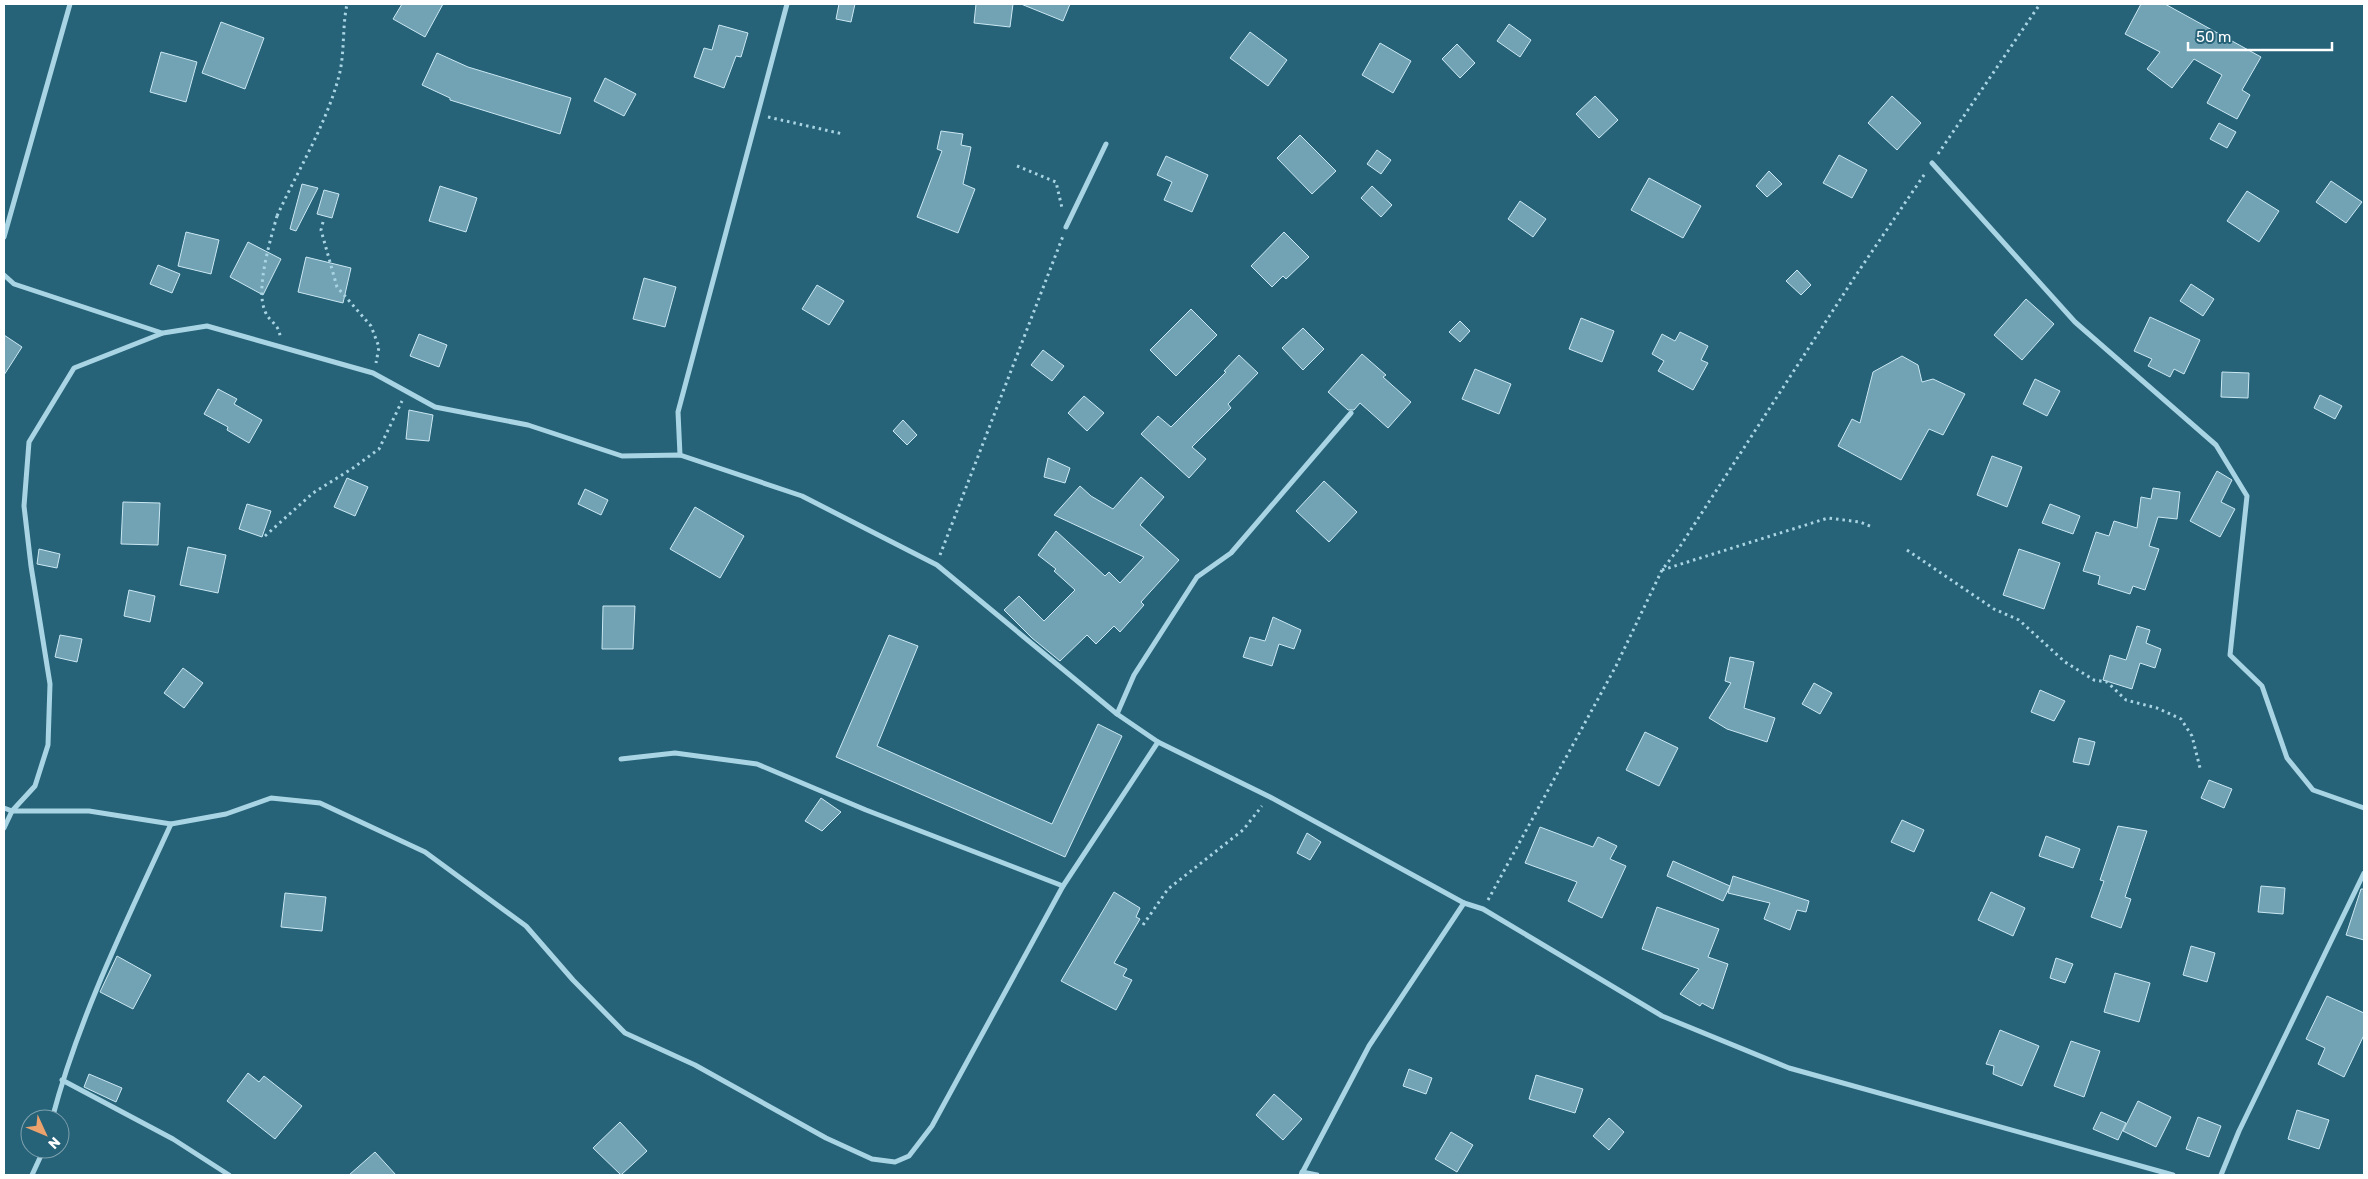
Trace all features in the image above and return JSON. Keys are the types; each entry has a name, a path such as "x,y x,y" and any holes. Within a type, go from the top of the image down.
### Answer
{"street":[{"path":"4,237 70,4"},
{"path":"680,455 678,412 787,4"},
{"path":"1066,227 1106,144"},
{"path":"1932,163 2075,322 2216,445 2247,496 2230,655 2262,686 2287,758 2313,790 2364,808"},
{"path":"4,275 14,284 163,333"},
{"path":"4,828 12,811 35,786 48,745 50,684 31,566 24,506 29,442 74,368 163,333 206,326 373,373 435,407 528,425 622,456 680,455 802,496 937,564 1117,714 1158,742 1270,797 1464,903 1483,909 1662,1016 1789,1068 2173,1175"},
{"path":"1117,714 1134,675 1198,578 1231,552 1351,413"},
{"path":"4,808 12,811 89,811 171,824 226,814 271,798 320,803 426,852 526,926 573,980 625,1033 695,1065 826,1138 872,1159 895,1162 909,1156 932,1126 1063,886 1158,742"},
{"path":"621,759 675,753 757,764 866,810 1063,886"},
{"path":"55,1109 62,1080 99,981 171,824"},
{"path":"2221,1175 2239,1131 2364,873"},
{"path":"1317,1175 1301,1174 1369,1046 1464,903"},
{"path":"62,1080 173,1139 228,1175"},
{"path":"32,1175 39,1159"}],"path":[{"path":"281,347 280,329 265,312 262,292 266,261 276,216 330,103 344,47 344,19 347,4"},
{"path":"1483,909 1616,666 1662,570 1679,548 1856,275 2040,4"},
{"path":"757,115 843,134"},
{"path":"937,564 1066,227 1056,182 1018,166"},
{"path":"323,222 321,230 337,286 371,326 379,347 373,373"},
{"path":"265,536 313,493 379,449 407,392"},
{"path":"1662,570 1828,518 1860,522 1872,527"},
{"path":"1907,550 1994,609 2019,620 2065,662 2094,680 2107,682 2126,700 2157,708 2181,720 2192,736 2200,768"},
{"path":"1144,925 1168,889 1243,830 1270,797"}],"building":[{"path":"402,4 443,4 425,37 393,19"},
{"path":"839,4 855,4 851,22 836,19"},
{"path":"976,4 1013,4 1010,27 974,23"},
{"path":"1021,4 1070,4 1063,21"},
{"path":"2141,4 2165,4 2261,57 2242,90 2250,95 2237,119 2207,103 2222,75 2194,59 2172,88 2147,69 2160,52 2125,34"},
{"path":"221,22 264,38 245,89 202,73"},
{"path":"1509,24 1531,40 1520,57 1497,41"},
{"path":"719,25 748,33 741,57 736,56 724,88 694,77 704,48 712,50"},
{"path":"1250,32 1287,60 1268,86 1230,58"},
{"path":"1380,43 1411,61 1393,93 1362,75"},
{"path":"1457,44 1475,63 1460,78 1442,59"},
{"path":"161,52 197,62 186,102 150,92"},
{"path":"437,53 468,67 571,98 560,134 450,100 450,98 422,85"},
{"path":"605,78 636,94 624,116 594,101"},
{"path":"1595,96 1618,120 1599,138 1576,114"},
{"path":"1892,96 1921,123 1897,150 1868,123"},
{"path":"2219,123 2236,132 2227,148 2210,139"},
{"path":"941,131 963,134 961,145 971,147 963,184 975,189 958,233 917,217 942,151 937,149"},
{"path":"1300,135 1336,171 1312,194 1277,158"},
{"path":"1377,150 1391,160 1381,174 1367,164"},
{"path":"1839,155 1867,170 1852,198 1823,183"},
{"path":"1166,156 1208,175 1192,212 1164,200 1172,182 1157,175"},
{"path":"1769,171 1782,184 1767,197 1756,186"},
{"path":"1649,178 1701,206 1683,238 1631,210"},
{"path":"2331,181 2362,202 2346,223 2316,202"},
{"path":"302,184 318,188 296,231 290,229"},
{"path":"440,186 477,198 466,232 429,221"},
{"path":"1372,186 1392,205 1381,217 1361,198"},
{"path":"324,190 339,194 332,218 317,214"},
{"path":"2247,191 2279,211 2259,242 2227,221"},
{"path":"1520,201 1546,219 1533,237 1508,219"},
{"path":"186,232 219,240 211,274 178,266"},
{"path":"1284,232 1309,257 1286,279 1283,276 1272,287 1251,266"},
{"path":"248,242 281,259 263,295 230,277"},
{"path":"306,257 351,268 343,303 298,292"},
{"path":"158,265 180,274 172,293 150,284"},
{"path":"1797,270 1811,285 1801,295 1786,281"},
{"path":"644,278 676,287 665,327 633,319"},
{"path":"2191,284 2214,299 2203,316 2180,301"},
{"path":"817,285 844,301 829,325 802,309"},
{"path":"2026,299 2054,324 2022,360 1994,335"},
{"path":"1191,309 1217,335 1176,376 1150,350"},
{"path":"2150,317 2200,340 2184,374 2174,369 2170,377 2148,366 2152,359 2134,351"},
{"path":"1581,318 1614,331 1602,362 1569,349"},
{"path":"1460,321 1470,331 1460,342 1449,332"},
{"path":"1303,328 1324,349 1303,370 1282,348"},
{"path":"1680,332 1708,346 1701,360 1708,363 1693,390 1658,371 1664,361 1652,354 1662,334 1675,341"},
{"path":"419,334 447,345 439,367 410,356"},
{"path":"4,335 22,347 4,375"},
{"path":"1043,350 1064,366 1052,381 1031,365"},
{"path":"1362,354 1386,375 1383,377 1411,402 1388,428 1360,403 1354,410 1348,410 1328,392"},
{"path":"1239,355 1258,373 1228,404 1231,408 1192,447 1206,459 1189,478 1141,434 1158,416 1171,427 1226,372 1224,371"},
{"path":"1902,356 1918,365 1922,382 1933,379 1965,394 1943,435 1929,429 1901,480 1838,446 1852,419 1860,423 1873,372"},
{"path":"1475,369 1511,384 1499,414 1462,399"},
{"path":"2222,372 2249,373 2248,398 2221,397"},
{"path":"2035,379 2060,391 2047,416 2023,404"},
{"path":"218,389 237,399 234,404 262,420 249,443 227,430 228,427 204,414"},
{"path":"2320,395 2342,406 2335,419 2314,408"},
{"path":"1084,396 1104,413 1087,431 1068,413"},
{"path":"409,410 433,415 429,441 406,439"},
{"path":"903,420 917,435 907,445 893,431"},
{"path":"1992,456 2022,467 2007,507 1977,495"},
{"path":"1048,458 1070,468 1065,483 1044,477"},
{"path":"2217,471 2232,480 2221,502 2235,509 2220,537 2190,521"},
{"path":"1141,477 1164,497 1140,525 1179,560 1141,602 1144,605 1120,632 1114,626 1096,644 1087,635 1060,661 1032,638 1004,610 1019,596 1044,621 1075,590 1054,571 1056,569 1038,555 1056,531 1105,576 1109,572 1120,583 1144,557 1054,515 1080,486 1091,496 1113,509"},
{"path":"347,478 368,487 355,516 334,507"},
{"path":"1324,481 1357,512 1329,542 1296,511"},
{"path":"2153,488 2180,492 2177,519 2158,517 2149,546 2159,549 2145,590 2133,586 2130,594 2098,584 2100,576 2083,571 2096,532 2109,536 2114,521 2137,528 2141,497 2151,499"},
{"path":"585,489 608,500 601,515 578,504"},
{"path":"123,502 160,503 158,545 121,544"},
{"path":"247,504 271,511 262,537 239,529"},
{"path":"2050,504 2080,516 2073,534 2042,523"},
{"path":"695,507 744,536 720,578 670,549"},
{"path":"188,547 226,555 218,593 180,585"},
{"path":"39,549 60,554 57,568 37,564"},
{"path":"2019,549 2060,563 2044,609 2003,595"},
{"path":"129,590 155,596 150,622 124,616"},
{"path":"603,606 635,606 633,649 602,649"},
{"path":"1273,617 1301,630 1294,649 1279,644 1272,666 1243,657 1250,637 1265,641"},
{"path":"2137,626 2150,630 2146,643 2161,649 2155,668 2140,663 2132,689 2103,680 2110,655 2126,660"},
{"path":"60,635 82,639 77,662 55,657"},
{"path":"889,635 918,646 877,746 1052,824 1098,724 1122,736 1065,857 836,757"},
{"path":"1730,657 1754,662 1744,708 1775,718 1767,742 1727,729 1709,718 1731,683 1725,681"},
{"path":"183,668 203,683 184,708 164,693"},
{"path":"1814,683 1832,693 1820,714 1802,704"},
{"path":"2040,690 2065,701 2054,721 2031,712"},
{"path":"1645,732 1678,748 1659,786 1626,770"},
{"path":"2079,738 2095,742 2089,765 2073,762"},
{"path":"2209,780 2232,789 2224,808 2201,798"},
{"path":"821,798 841,812 822,831 805,821"},
{"path":"1902,820 1924,830 1914,852 1891,842"},
{"path":"2118,826 2147,831 2125,897 2131,899 2121,928 2091,917 2104,881 2100,880"},
{"path":"1540,827 1593,847 1598,837 1617,846 1610,859 1626,866 1602,918 1568,901 1577,882 1525,863"},
{"path":"1307,833 1321,842 1310,860 1297,853"},
{"path":"2046,836 2080,849 2073,868 2039,856"},
{"path":"1673,861 1730,886 1723,901 1667,876"},
{"path":"1733,876 1809,901 1806,912 1797,910 1790,930 1764,919 1770,903 1728,893"},
{"path":"2261,886 2285,888 2283,914 2258,912"},
{"path":"2361,889 2364,889 2364,940 2346,935"},
{"path":"1114,892 1140,908 1136,917 1140,919 1114,963 1127,969 1123,976 1132,980 1116,1010 1061,981"},
{"path":"1991,892 2025,908 2013,936 1978,920"},
{"path":"285,893 326,897 322,931 281,927"},
{"path":"1657,907 1719,929 1708,957 1728,964 1713,1009 1702,1003 1700,1006 1680,994 1699,969 1642,949"},
{"path":"2191,946 2215,953 2207,982 2183,975"},
{"path":"117,956 151,975 133,1009 100,992"},
{"path":"2056,958 2073,964 2065,983 2050,978"},
{"path":"2115,973 2150,983 2139,1022 2104,1012"},
{"path":"2327,996 2364,1013 2364,1035 2344,1077 2318,1064 2325,1048 2306,1039"},
{"path":"2000,1030 2039,1046 2022,1086 1993,1074 1994,1066 1986,1064"},
{"path":"2071,1041 2100,1051 2084,1097 2054,1086"},
{"path":"1409,1069 1432,1078 1426,1094 1403,1086"},
{"path":"248,1073 259,1082 264,1076 302,1106 275,1139 227,1101"},
{"path":"89,1074 122,1088 116,1102 84,1087"},
{"path":"1536,1075 1583,1089 1575,1113 1529,1099"},
{"path":"1274,1094 1302,1119 1283,1140 1256,1115"},
{"path":"2138,1101 2171,1117 2156,1147 2123,1131"},
{"path":"2297,1110 2329,1120 2319,1149 2288,1139"},
{"path":"2101,1112 2126,1123 2118,1140 2093,1129"},
{"path":"2198,1117 2221,1126 2209,1157 2186,1149"},
{"path":"1609,1118 1624,1132 1609,1150 1593,1136"},
{"path":"620,1122 647,1151 621,1175 593,1148"},
{"path":"1451,1132 1473,1145 1457,1172 1435,1159"},
{"path":"375,1152 396,1175 349,1175"}]}
